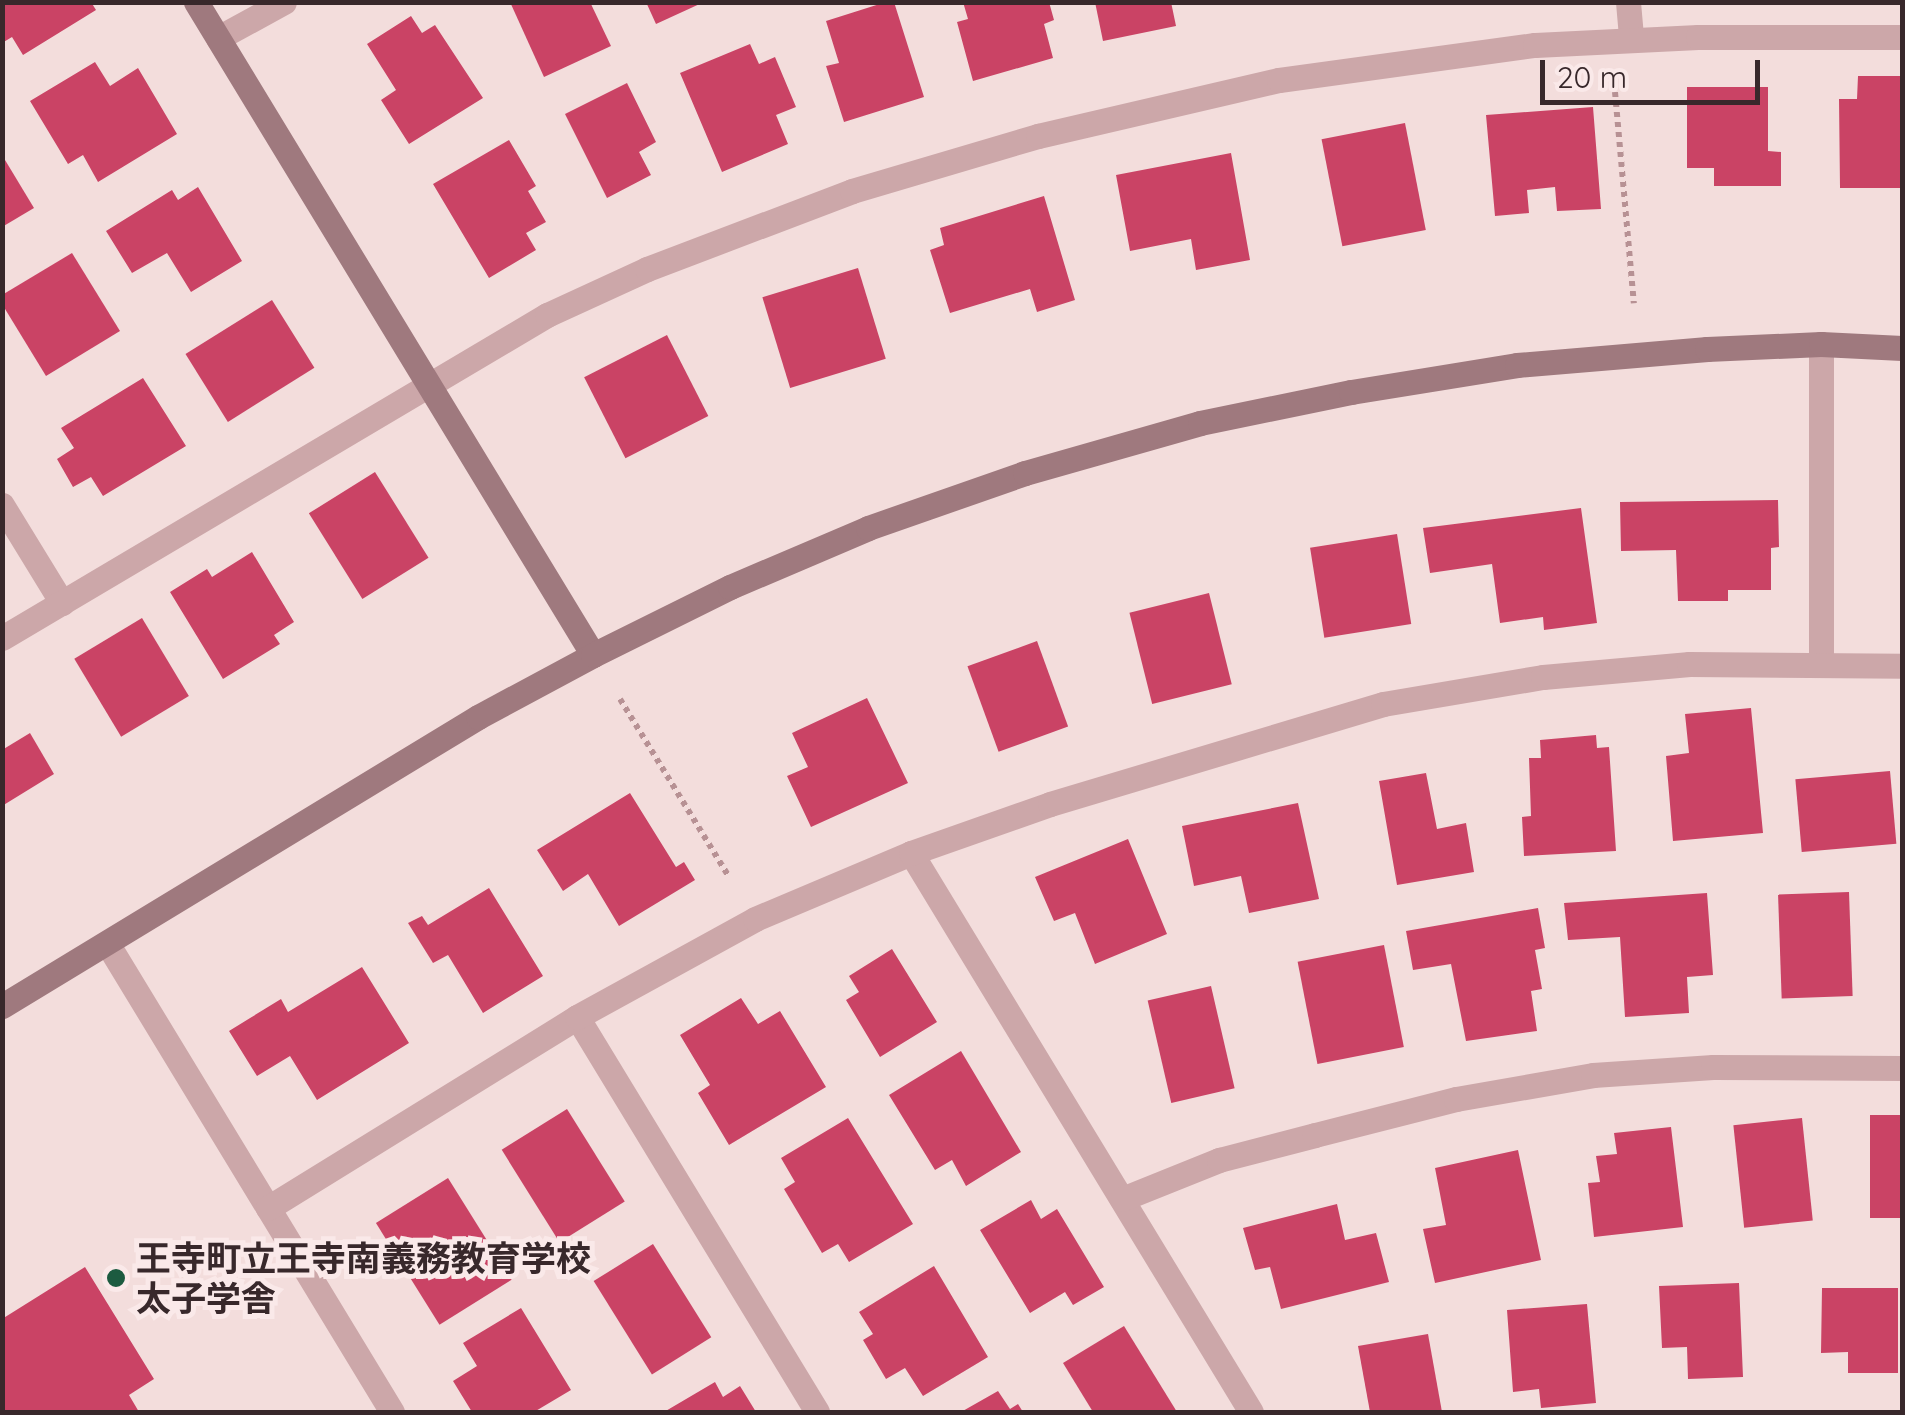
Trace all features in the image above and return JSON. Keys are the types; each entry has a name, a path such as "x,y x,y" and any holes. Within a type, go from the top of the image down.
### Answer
{"street":[{"path":"196,2 593,655"},
{"path":"218,38 284,2"},
{"path":"1620,40 1628,2"},
{"path":"2,638 547,315 647,269 852,191 962,158 1280,80 1535,44 1902,36"},
{"path":"1821,662 1822,344"},
{"path":"2,1006 478,717 730,587 868,528 1060,463 1200,423 1351,392 1516,366 1639,353 1822,344 1902,348"},
{"path":"2,505 62,603"},
{"path":"268,1208 578,1018 755,919 911,853 1192,758 1383,704 1544,677 1689,664 1821,662 1902,666"},
{"path":"911,853 1251,1412"},
{"path":"107,943 392,1412"},
{"path":"578,1018 817,1412"},
{"path":"1122,1198 1220,1160 1315,1134 1456,1099 1593,1075 1713,1067 1902,1068"}],"path":[{"path":"1620,40 1639,353"},
{"path":"593,655 712,850"}],"building":[{"path":"2,2 91,2 96,10 23,55 12,37 2,43"},
{"path":"510,2 590,2 611,46 544,77"},
{"path":"646,2 704,2 656,24"},
{"path":"894,2 924,97 844,122 826,66 839,63 826,21"},
{"path":"963,2 1049,2 1054,20 1044,24 1053,58 973,81 957,22 968,19"},
{"path":"1095,2 1171,2 1176,26 1103,41"},
{"path":"411,16 422,33 435,25 483,98 409,144 381,100 396,90 367,44"},
{"path":"750,44 759,64 775,57 796,107 776,115 788,144 722,172 680,73"},
{"path":"95,62 110,86 138,68 177,134 98,182 83,155 68,164 30,101"},
{"path":"1858,76 1902,76 1902,188 1840,188 1839,99 1857,99"},
{"path":"627,83 656,142 639,152 651,175 607,198 565,114"},
{"path":"1687,87 1768,87 1768,151 1781,152 1781,186 1714,186 1714,168 1687,168"},
{"path":"1593,107 1601,209 1557,211 1555,187 1527,190 1529,213 1495,216 1486,115"},
{"path":"1405,123 1426,230 1342,246 1322,139"},
{"path":"509,140 536,186 528,191 546,222 526,233 536,250 489,278 433,184"},
{"path":"1231,153 1250,260 1196,270 1191,239 1130,251 1116,175"},
{"path":"2,155 34,208 2,227"},
{"path":"198,187 242,261 191,292 167,253 132,273 106,231 172,190 178,200"},
{"path":"1044,196 1075,300 1037,312 1030,289 950,313 930,250 944,245 940,228"},
{"path":"72,253 120,331 46,376 2,304 2,295"},
{"path":"858,268 886,359 790,388 762,297"},
{"path":"272,300 314,368 228,422 185,354"},
{"path":"667,335 708,416 625,458 584,377"},
{"path":"143,378 186,446 103,496 91,477 73,487 57,459 74,448 61,428"},
{"path":"375,472 429,558 362,599 309,513"},
{"path":"1778,500 1779,547 1771,548 1771,590 1728,590 1728,601 1678,601 1676,550 1621,551 1620,502"},
{"path":"1581,508 1597,623 1544,630 1543,617 1500,623 1492,564 1430,573 1423,528"},
{"path":"1397,534 1411,624 1324,638 1310,548"},
{"path":"252,552 294,622 274,635 280,644 223,679 170,592 207,569 212,577"},
{"path":"1209,593 1232,684 1152,704 1129,613"},
{"path":"142,618 189,696 121,737 74,659"},
{"path":"1037,641 1068,727 999,752 967,666"},
{"path":"867,698 908,783 811,827 787,776 808,767 792,733"},
{"path":"1751,708 1763,833 1673,841 1666,756 1689,753 1685,714"},
{"path":"30,733 54,774 2,806 2,750"},
{"path":"1596,735 1597,748 1609,747 1616,851 1524,856 1522,817 1531,816 1529,758 1541,758 1540,740"},
{"path":"1890,771 1896,844 1802,852 1795,779"},
{"path":"1426,773 1437,829 1466,823 1474,872 1397,885 1379,781"},
{"path":"630,793 676,867 684,862 695,880 619,926 588,874 563,891 537,850"},
{"path":"1298,803 1319,899 1249,913 1241,876 1194,886 1182,826"},
{"path":"1128,839 1167,934 1095,964 1075,913 1054,921 1035,877"},
{"path":"489,888 543,976 483,1013 448,955 433,963 408,923 422,916 428,925"},
{"path":"1849,892 1853,996 1782,998 1778,894"},
{"path":"1707,893 1713,975 1687,977 1689,1013 1625,1017 1620,937 1568,940 1564,903"},
{"path":"1538,908 1545,948 1535,950 1542,989 1531,991 1537,1031 1466,1041 1451,964 1413,970 1406,931"},
{"path":"1384,945 1404,1047 1317,1064 1298,962"},
{"path":"892,949 937,1022 880,1057 846,1000 859,992 849,976"},
{"path":"362,967 409,1043 317,1100 290,1056 257,1076 229,1031 281,999 288,1012"},
{"path":"1211,986 1235,1088 1171,1103 1148,1001"},
{"path":"741,998 758,1024 780,1011 826,1087 729,1145 698,1093 710,1085 680,1035"},
{"path":"961,1051 1021,1152 966,1186 952,1160 935,1170 889,1095"},
{"path":"567,1109 625,1201 559,1242 502,1150"},
{"path":"1870,1115 1902,1115 1902,1218 1870,1218"},
{"path":"848,1118 913,1224 849,1262 838,1244 822,1253 784,1189 795,1182 781,1158"},
{"path":"1802,1118 1813,1220 1744,1228 1733,1125"},
{"path":"1671,1127 1683,1227 1594,1237 1588,1183 1600,1182 1596,1156 1617,1154 1614,1133"},
{"path":"1518,1150 1541,1260 1435,1283 1423,1229 1446,1225 1435,1168"},
{"path":"448,1178 512,1280 440,1325 376,1223"},
{"path":"1031,1200 1041,1219 1057,1209 1104,1287 1073,1305 1065,1292 1030,1313 980,1230"},
{"path":"1337,1204 1345,1240 1376,1233 1389,1282 1281,1309 1270,1267 1255,1270 1243,1228"},
{"path":"653,1244 711,1337 652,1374 594,1281"},
{"path":"934,1266 988,1357 923,1396 905,1368 886,1379 863,1340 873,1334 859,1312"},
{"path":"85,1267 154,1379 129,1395 139,1412 2,1412 2,1319"},
{"path":"1739,1283 1743,1377 1688,1379 1687,1347 1662,1348 1659,1286"},
{"path":"1822,1288 1898,1288 1898,1373 1848,1373 1848,1352 1821,1353"},
{"path":"1587,1304 1596,1403 1541,1408 1539,1389 1513,1392 1507,1310"},
{"path":"521,1308 571,1390 534,1412 472,1412 453,1381 477,1366 463,1343"},
{"path":"1124,1326 1177,1412 1093,1412 1063,1363"},
{"path":"1428,1334 1442,1412 1370,1412 1358,1346"},
{"path":"715,1382 723,1397 740,1386 756,1412 664,1412"},
{"path":"998,1391 1010,1409 1018,1404 1023,1412 961,1412"}],"place":[{"name":"王寺町立王寺南義務教育学校 太子学舎","path":"116,1278"}]}
